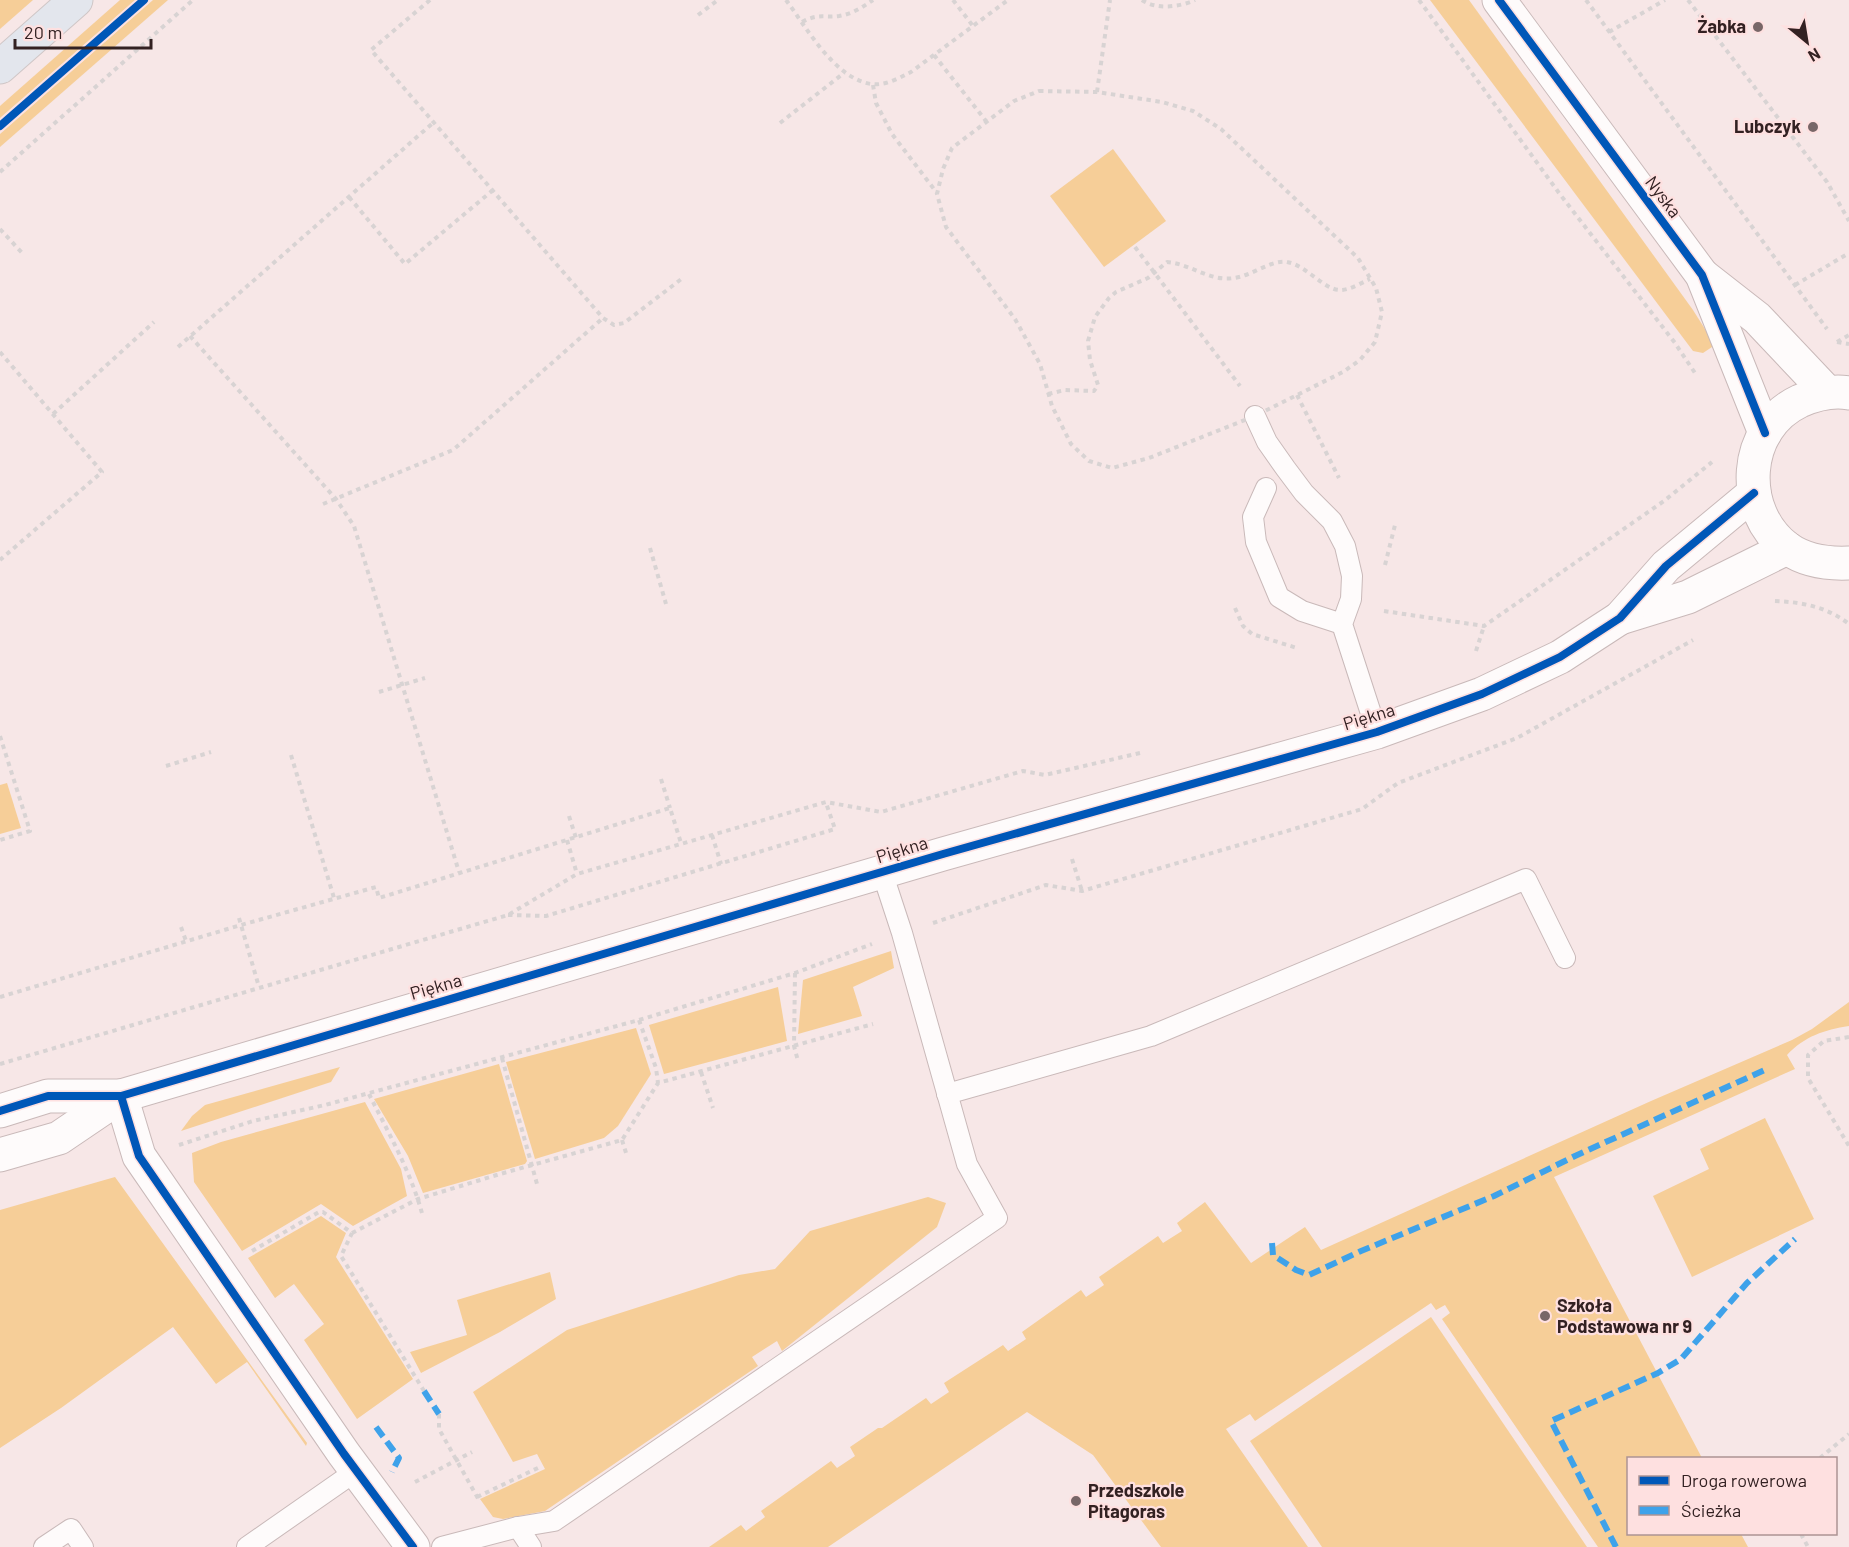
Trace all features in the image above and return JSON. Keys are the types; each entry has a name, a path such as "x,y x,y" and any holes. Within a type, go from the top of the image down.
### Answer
{"main road":[{"path":"0,67 76,0"}],"street":[{"name":"Nyska","path":"1499,0 1702,275 1765,433"},
{"name":"Nyska","path":"1702,275 1757,318 1838,393"},
{"path":"1838,393 1814,395 1792,405 1774,420 1765,433 1754,460 1752,483 1757,506 1767,526 1787,548 1806,558 1847,566"},
{"name":"Piękna","path":"0,1111 48,1096 121,1096 882,872 1377,732 1508,683 1560,657 1620,618 1666,566 1754,493"},
{"name":"Piękna","path":"1620,618 1688,597 1787,548"},
{"path":"121,1096 139,1156 356,1471 413,1547"},
{"name":"Piękna","path":"0,1155 59,1138 121,1096"}],"lane":[{"path":"1253,411 1268,442 1286,469 1304,493 1332,521 1345,546 1352,576 1352,599 1342,624 1377,732"},
{"path":"1266,488 1253,517 1256,542 1279,597 1302,611 1342,624"},
{"path":"442,1547 518,1527 554,1521 997,1218 968,1164 902,933 882,872"},
{"path":"947,1094 1151,1036 1526,879 1565,958"},
{"path":"247,1547 356,1471"},
{"path":"518,1527 531,1547"},
{"path":"44,1547 71,1529 83,1547"}],"path":[{"path":"0,172 193,0"},
{"path":"430,0 371,50 603,318 614,325 624,323 684,277"},
{"path":"699,15 718,0"},
{"path":"786,0 844,73 873,85 893,82 1008,0"},
{"path":"802,22 814,16 847,14 861,9 873,0"},
{"path":"953,0 973,26"},
{"path":"1097,92 1110,0"},
{"path":"1142,0 1148,4 1167,6 1186,5 1196,0"},
{"path":"1419,0 1558,193 1675,343 1700,381"},
{"path":"1586,0 1837,342 1849,344"},
{"path":"1609,32 1665,0"},
{"path":"1688,0 1827,182 1849,221"},
{"path":"934,54 986,121"},
{"path":"780,123 844,73"},
{"path":"873,85 876,103 892,134 937,194 946,227 1015,320 1040,364 1052,406 1071,444 1089,461 1112,468 1149,458 1253,411 1297,395 1343,372 1360,360 1375,342 1382,312 1376,288 1359,258 1221,129 1192,111 1162,102 1097,92 1039,92 1014,101 952,148 943,169 937,194"},
{"path":"178,347 434,122"},
{"path":"349,197 405,264 493,190"},
{"path":"0,229 24,255"},
{"path":"1135,247 1246,394"},
{"path":"1795,285 1849,253"},
{"path":"1048,394 1065,390 1094,391 1098,385 1090,360 1088,341 1095,317 1116,292 1148,278 1167,262 1219,279 1233,279 1280,261 1288,262 1306,270 1332,289 1341,290 1370,279"},
{"path":"323,504 453,450 603,318"},
{"path":"53,414 154,322"},
{"path":"1837,342 1849,335"},
{"path":"190,336 336,499 354,526 459,872"},
{"path":"0,352 102,472 0,560"},
{"path":"1297,395 1344,488"},
{"path":"1374,609 1484,626 1664,501 1712,463 1717,455"},
{"path":"650,548 666,604"},
{"path":"1765,603 1774,600 1796,601 1820,608 1849,624"},
{"path":"1235,609 1243,626 1252,634 1299,649"},
{"path":"176,1146 254,1121 369,1094 639,1020 795,972 902,933 1046,885 1082,891 1362,808 1398,783 1517,738 1703,634"},
{"path":"379,692 425,678"},
{"path":"0,736 30,831 0,840"},
{"path":"166,766 211,752"},
{"path":"0,1064 508,915 577,874 826,802 881,812 1023,771 1045,775 1147,752"},
{"path":"291,755 334,898"},
{"path":"661,778 681,843"},
{"path":"508,915 546,916 835,829 826,802"},
{"path":"0,997 376,887 379,898 670,808"},
{"path":"569,816 576,838"},
{"path":"712,835 721,864"},
{"path":"567,840 577,874"},
{"path":"1070,852 1082,891"},
{"path":"239,918 259,987"},
{"path":"182,927 186,941"},
{"path":"795,972 794,1046 798,1060"},
{"path":"424,1391 341,1256 352,1233 418,1199 622,1140 658,1083 656,1068 639,1020"},
{"path":"658,1083 873,1024"},
{"path":"1849,1037 1824,1041 1808,1055 1808,1078 1849,1146"},
{"path":"502,1058 537,1184"},
{"path":"701,1072 713,1108"},
{"path":"369,1094 402,1159 423,1217"},
{"path":"622,1140 627,1156"},
{"path":"250,1252 319,1212 323,1212 352,1233"},
{"path":"439,1414 439,1429 482,1505"},
{"path":"1821,1457 1849,1434"},
{"path":"413,1484 472,1452"},
{"path":"477,1497 542,1466"}],"shaded area":[{"path":"0,0 33,0 0,29"},
{"path":"120,0 135,0 0,118 0,106"},
{"path":"153,0 168,0 0,147 0,134"},
{"path":"1430,0 1469,0 1693,310 1715,345 1703,353 1693,351"},
{"path":"1113,149 1166,221 1104,267 1050,196"},
{"path":"7,783 21,828 0,834 0,785"},
{"path":"891,951 894,968 853,987 862,1016 798,1034 803,980"},
{"path":"778,987 787,1041 664,1074 649,1025"},
{"path":"1849,1002 1849,1026 1815,1035 1794,1048 1787,1055 1795,1069 1554,1177 1701,1457 1627,1457 1627,1535 1742,1535 1748,1547 1598,1547 1442,1319 1450,1313 1445,1305 1436,1310 1431,1303 1255,1421 1250,1414 1226,1429 1308,1547 1161,1547 1093,1455 1027,1412 828,1547 709,1547 741,1525 746,1531 765,1517 761,1511 831,1461 837,1468 855,1456 850,1447 878,1428 882,1428 926,1398 931,1404 949,1392 944,1383 1003,1345 1008,1351 1026,1339 1022,1332 1081,1290 1086,1297 1104,1285 1099,1277 1158,1236 1163,1243 1182,1231 1177,1223 1205,1202 1251,1263 1305,1227 1321,1250 1792,1040 1812,1029"},
{"path":"636,1028 651,1074 618,1126 604,1138 535,1159 506,1062"},
{"path":"499,1064 527,1161 525,1164 423,1193 408,1156 374,1099"},
{"path":"340,1067 331,1082 181,1131 192,1116 205,1105"},
{"path":"365,1102 401,1169 407,1196 353,1226 321,1204 242,1251 194,1182 192,1153 221,1142"},
{"path":"1765,1118 1814,1219 1692,1277 1653,1196 1709,1169 1700,1149"},
{"path":"115,1177 307,1443 306,1446 247,1362 216,1384 173,1327 61,1408 0,1448 0,1210"},
{"path":"928,1197 946,1203 937,1227 782,1351 777,1341 752,1357 758,1366 545,1511 503,1519 493,1517 480,1499 545,1469 537,1454 513,1462 473,1392 567,1330 739,1275 775,1269 810,1231"},
{"path":"321,1216 346,1233 336,1257 413,1379 357,1419 304,1340 324,1324 294,1284 275,1298 248,1258"},
{"path":"550,1272 556,1299 500,1332 421,1373 410,1352 467,1335 457,1300"},
{"path":"1431,1317 1587,1547 1322,1547 1250,1441"}],"marked path":[{"path":"1272,1243 1273,1255 1296,1270 1309,1275 1494,1196 1575,1156 1769,1068"},
{"path":"1616,1547 1551,1421 1658,1373 1681,1359 1747,1283 1795,1239"},
{"path":"424,1391 439,1414"},
{"path":"376,1427 399,1458 392,1472"}],"cycle path":[{"path":"0,126 144,0"},
{"path":"1499,0 1702,275 1765,433"},
{"path":"0,1111 48,1096 121,1096 943,854 1377,732 1482,694 1560,657 1620,618 1666,566 1754,493"},
{"path":"121,1096 139,1156 344,1454 413,1547"}],"place":[{"name":"Żabka","path":"1758,27"},
{"name":"Lubczyk","path":"1813,127"},
{"name":"Szkoła Podstawowa nr 9","path":"1545,1316"},
{"name":"Przedszkole Pitagoras","path":"1076,1501"}]}
